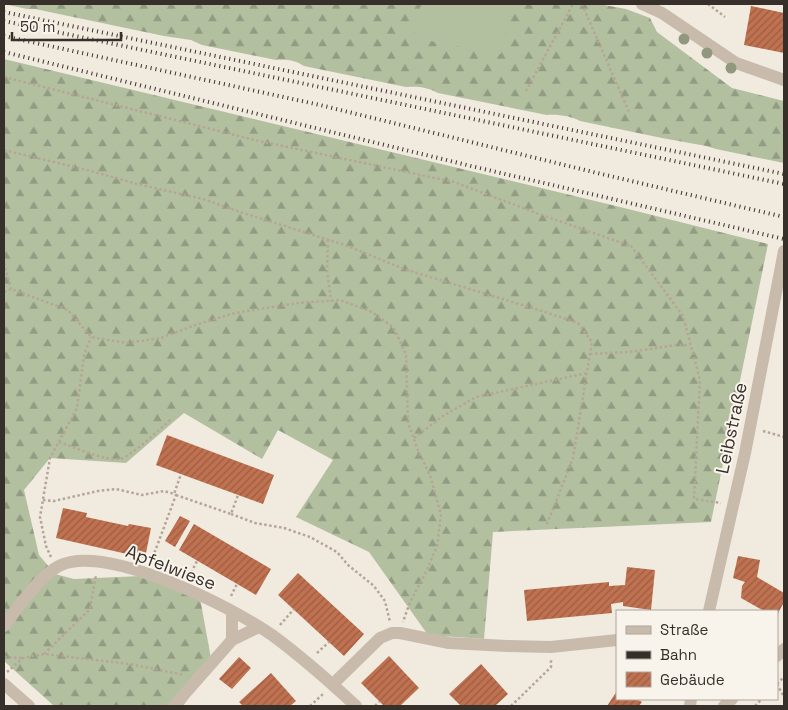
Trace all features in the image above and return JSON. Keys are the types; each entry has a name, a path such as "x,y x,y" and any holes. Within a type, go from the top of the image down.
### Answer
{"street":[{"path":"642,4 662,14 736,63 784,80"},
{"name":"Leibstraße","path":"709,610 745,454 784,251"},
{"name":"Apfelwiese","path":"4,626 29,593 55,568 62,564 98,561 129,568 183,588 232,611 259,627 308,663 356,706"},
{"path":"232,611 232,640"},
{"path":"174,706 232,640 259,627"},
{"path":"333,684 380,638 396,633 449,643 551,647 616,640"},
{"path":"4,684 30,706"}],"path":[{"path":"526,91 573,4"},
{"path":"582,4 629,112"},
{"path":"708,4 725,17"},
{"path":"4,77 259,141 454,182 631,246 683,316 700,380 694,499 721,503"},
{"path":"4,150 202,199 328,239 404,269 578,323 592,342 573,458 547,524"},
{"path":"328,239 326,270 331,301"},
{"path":"4,263 11,289"},
{"path":"4,292 11,289 68,310 91,337 127,343 161,338 235,313 340,300 372,312 394,328 406,355 408,422 417,448 431,478 441,515 437,546 396,633"},
{"path":"55,568 46,546 40,517 50,458 77,408 84,355 91,337"},
{"path":"590,354 630,352 676,344 690,345"},
{"path":"414,438 443,416 476,397 587,373"},
{"path":"59,442 108,459 122,459 147,441 172,418"},
{"path":"759,430 784,436"},
{"path":"147,574 181,474"},
{"path":"43,500 54,501 98,490 116,489 142,495 164,491 255,523 284,528 310,537 337,552 348,565 374,586 385,601 396,633"},
{"path":"231,514 238,495"},
{"path":"44,654 90,609 98,561"},
{"path":"183,588 198,561"},
{"path":"271,635 294,609"},
{"path":"308,663 328,642"},
{"path":"511,706 551,668 551,647"},
{"path":"4,657 23,658 44,654 130,664 200,678"},
{"path":"4,675 23,658"},
{"path":"310,706 333,684"},
{"path":"778,686 784,697"},
{"path":"374,706 379,702"}],"green space":[{"path":"4,4 599,4 626,9 650,18 657,32 732,88 784,101 784,163 580,121 564,116 547,115 438,93 422,87 406,87 304,66 291,60 276,60 202,45 191,40"},
{"path":"421,4 499,4 510,6 501,54 414,38"},
{"path":"4,59 768,244 711,522 493,532 484,639 428,635 369,552 296,517 333,460 278,430 262,459 184,413 126,463 50,458 24,490 39,555 55,574 74,579 141,576 200,598 212,664 183,706 54,706 4,661"}],"building":[{"path":"751,6 784,13 784,53 744,45"},
{"path":"167,435 274,475 263,504 156,465"},
{"path":"63,508 87,513 86,517 128,526 129,524 151,528 145,558 56,538"},
{"path":"180,516 190,521 175,547 165,541"},
{"path":"194,524 271,569 256,595 179,550"},
{"path":"738,556 760,560 757,577 784,593 784,605 778,613 778,610 762,610 741,598 742,586 745,582 733,578"},
{"path":"627,567 655,570 651,610 623,606 623,602 611,604 612,613 527,621 524,590 609,582 609,586 625,585"},
{"path":"298,573 364,634 344,656 278,595"},
{"path":"389,656 419,688 400,706 384,706 361,683"},
{"path":"239,657 251,668 232,689 219,679"},
{"path":"481,664 508,694 495,706 461,706 449,694"},
{"path":"271,673 296,701 290,706 243,706 239,702"},
{"path":"616,692 616,700 638,700 642,702 639,706 607,706"}],"railway":[{"path":"4,12 784,174"},
{"path":"4,21 784,184"},
{"path":"4,36 320,105 784,217"},
{"path":"4,52 475,167 784,239"}]}
